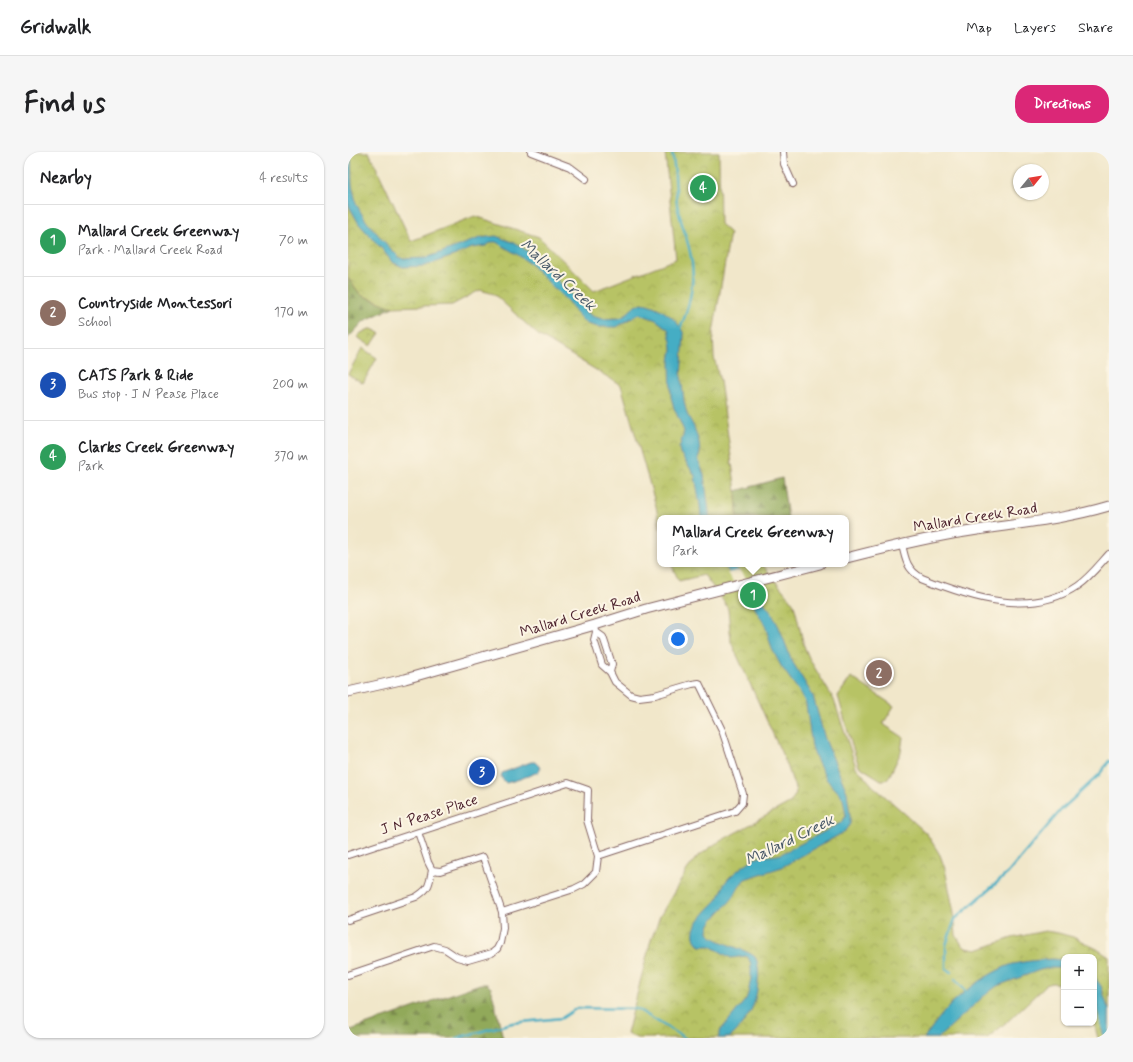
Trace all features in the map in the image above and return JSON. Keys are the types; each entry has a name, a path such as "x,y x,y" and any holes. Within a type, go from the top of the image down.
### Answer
{"main road":[{"name":"Mallard Creek Road","path":"849,557 902,544 965,532 1065,517 1109,506"},
{"name":"Mallard Creek Road","path":"348,692 404,679 595,629 646,609 808,567"}],"street":[{"path":"531,152 570,167 586,179"},
{"path":"783,152 784,164 793,184"},
{"path":"902,544 907,564 922,578 983,598 1014,603 1045,601 1060,595 1083,581 1109,554"},
{"path":"595,629 603,637 606,644 612,664 610,672"},
{"path":"502,912 579,887 596,872 598,856 735,811 742,803 743,794 722,730 699,683 654,696 639,697 631,695 615,682 610,672 602,665 594,640 595,629"},
{"name":"J N Pease Place","path":"348,855 568,783 588,790 587,820 598,856"},
{"path":"348,920 416,897 426,891 432,870 418,832"},
{"path":"348,975 434,946 445,949 457,957 468,960 492,953 497,949 500,943 503,928 502,912 483,857 440,871 432,870"}],"green space":[{"path":"348,152 369,152 411,241 475,216 539,237 594,291 676,259 665,152 719,152 720,224 730,233 713,333 714,357 720,381 736,491 737,515 658,515 621,385 538,335 494,294 480,290 452,305 393,307 361,295 348,278"},
{"path":"348,278 361,295 393,307 364,321 348,338"},
{"path":"369,329 380,333 371,346 357,337"},
{"path":"362,348 377,358 363,383 348,374"},
{"path":"782,478 788,515 737,515 736,491"},
{"path":"672,567 764,567 794,604 804,646 810,660 834,700 856,767 873,786 927,834 940,855 945,869 954,913 956,935 962,945 966,948 977,950 1012,938 1045,931 1073,937 1109,957 1109,1038 1098,1038 1095,1026 1097,1026 1097,954 1061,954 1061,984 1052,983 1046,985 1006,1023 987,1038 637,1038 627,1034 650,943 660,916 687,870 696,858 715,844 791,802 796,793 787,765 731,642 728,609 704,575 679,581"},
{"path":"851,677 894,706 883,724 903,737 901,752 888,779 881,780 859,766 838,696"},
{"path":"480,984 487,984 491,988 503,1038 348,1038 348,1031"}],"water":[{"path":"348,152 351,152 352,185 356,203 367,222 399,257 403,259 426,258 480,238 496,236 517,244 531,254 577,300 585,311 592,316 602,319 620,318 635,306 642,303 648,304 668,314 682,329 684,335 681,376 684,401 687,414 694,427 699,442 700,453 698,459 704,475 710,515 701,515 695,476 680,453 679,448 684,431 671,397 670,362 672,349 668,329 656,320 640,314 617,327 598,327 587,324 581,319 568,302 529,263 496,242 492,242 486,246 472,248 425,266 403,267 392,262 359,224 348,204"},
{"path":"725,567 735,567 770,610 779,627 792,661 813,696 825,739 847,792 850,824 844,832 782,867 745,879 732,899 711,923 708,931 710,935 721,942 751,954 755,957 758,968 756,997 748,1015 733,1035 730,1037 718,1038 721,1030 746,999 751,978 751,964 746,956 731,958 711,946 700,946 695,940 694,934 695,928 702,915 719,898 727,880 735,872 754,859 781,854 839,824 843,821 846,815 843,799 827,780 812,747 806,704 801,694 781,666 772,649 765,625 753,605"},
{"path":"531,762 535,762 539,766 540,769 538,772 506,783 501,777 502,773"},
{"path":"1061,960 1061,968 1040,970 997,986 938,1038 924,1038 941,1015 966,991 998,970 1013,964 1028,961"},
{"path":"1097,980 1101,986 1109,1011 1109,1038 1104,1038 1097,1007"}],"pier":[{"path":"740,570 758,593 744,597 727,573"}],"waterway":[{"path":"672,152 675,170 677,204 690,250 693,276 689,304 679,331"},
{"path":"951,972 946,969 946,945 955,919 1008,873 1061,810 1099,775 1109,761"},
{"path":"955,979 968,994"},
{"path":"457,1038 512,1023 562,1018 577,1008 637,1009 685,1038"}],"place":[{"name":"Clarks Creek Greenway","path":"703,188"},
{"name":"Mallard Creek Greenway","path":"753,595"},
{"name":"Countryside Montessori","path":"879,673"},
{"name":"CATS Park & Ride","path":"482,772"}],"water label":[{"name":"Mallard Creek","path":"559,274"},
{"name":"Mallard Creek","path":"789,839"}]}
